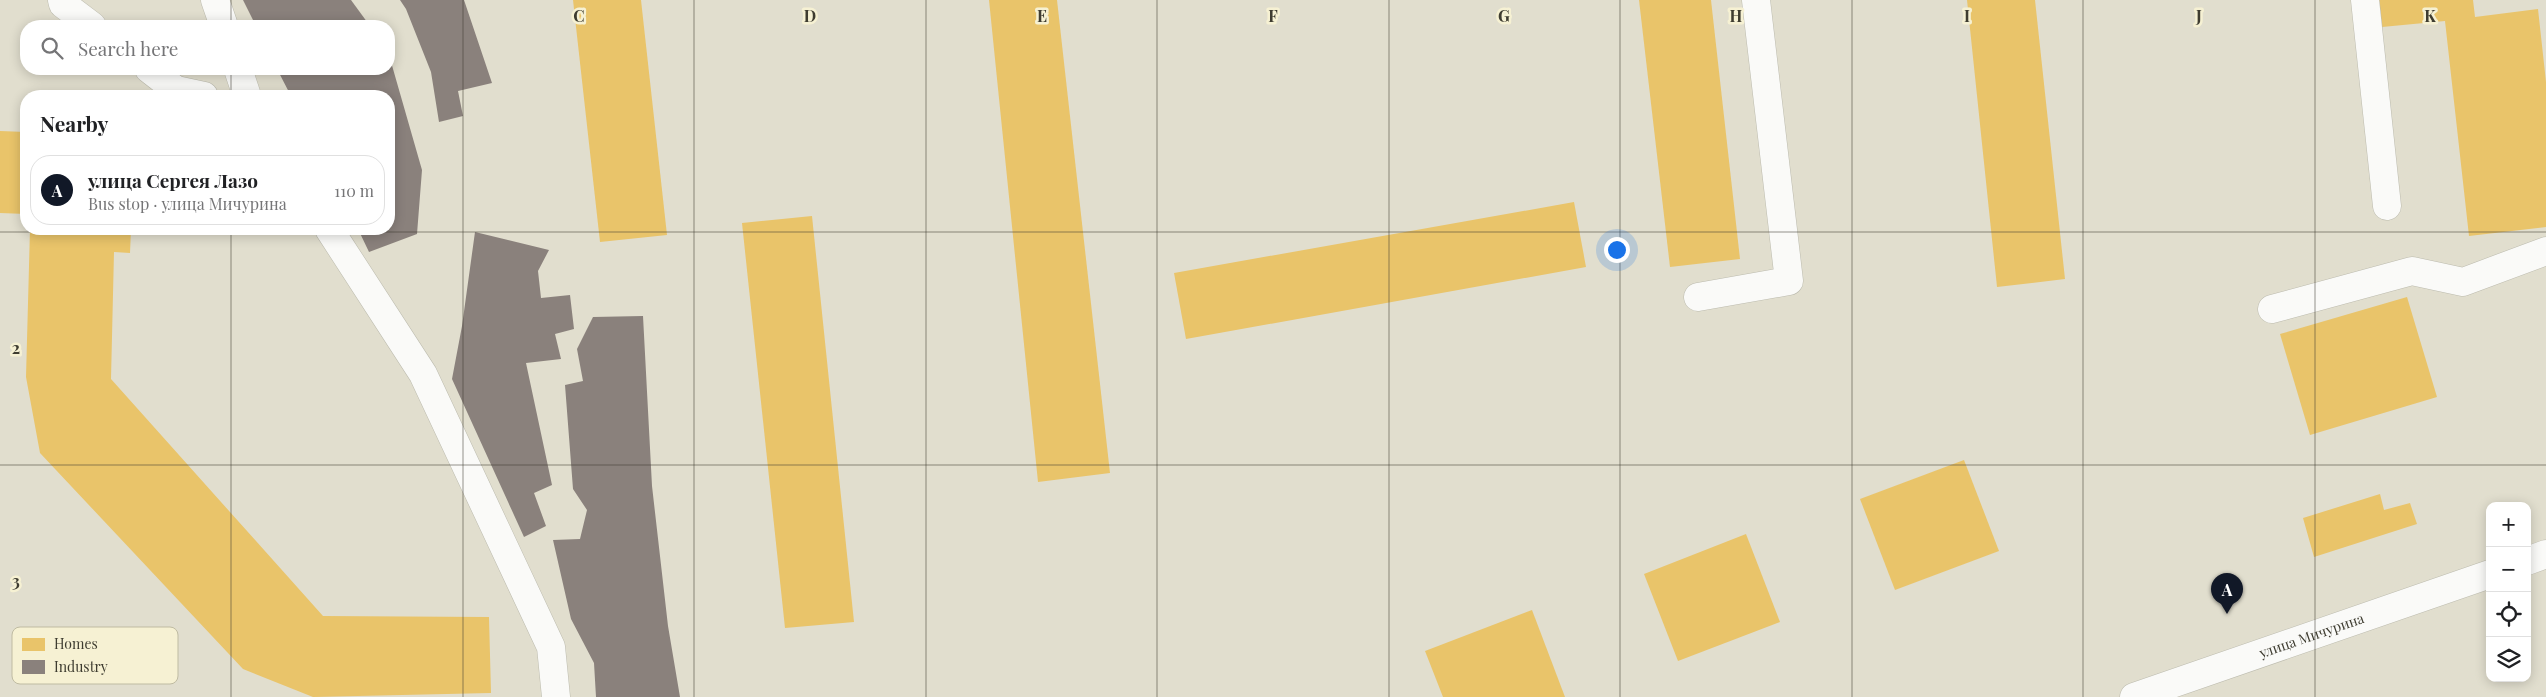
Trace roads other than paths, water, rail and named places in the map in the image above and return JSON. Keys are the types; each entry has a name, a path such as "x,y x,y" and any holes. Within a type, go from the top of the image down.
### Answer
{"main road":[{"path":"62,0 63,4 84,20"},
{"path":"215,0 222,20"},
{"path":"1698,297 1789,281 1756,0"},
{"path":"2365,0 2387,206"},
{"path":"157,75 176,90"},
{"path":"240,75 245,90"},
{"path":"333,235 423,374 551,646 556,697"},
{"path":"2272,310 2412,271 2463,282 2546,251"},
{"path":"2531,560 2546,554"},
{"name":"улица Мичурина","path":"2134,697 2486,575"}],"place":[{"name":"улица Сергея Лазо","path":"2227,614"}]}
